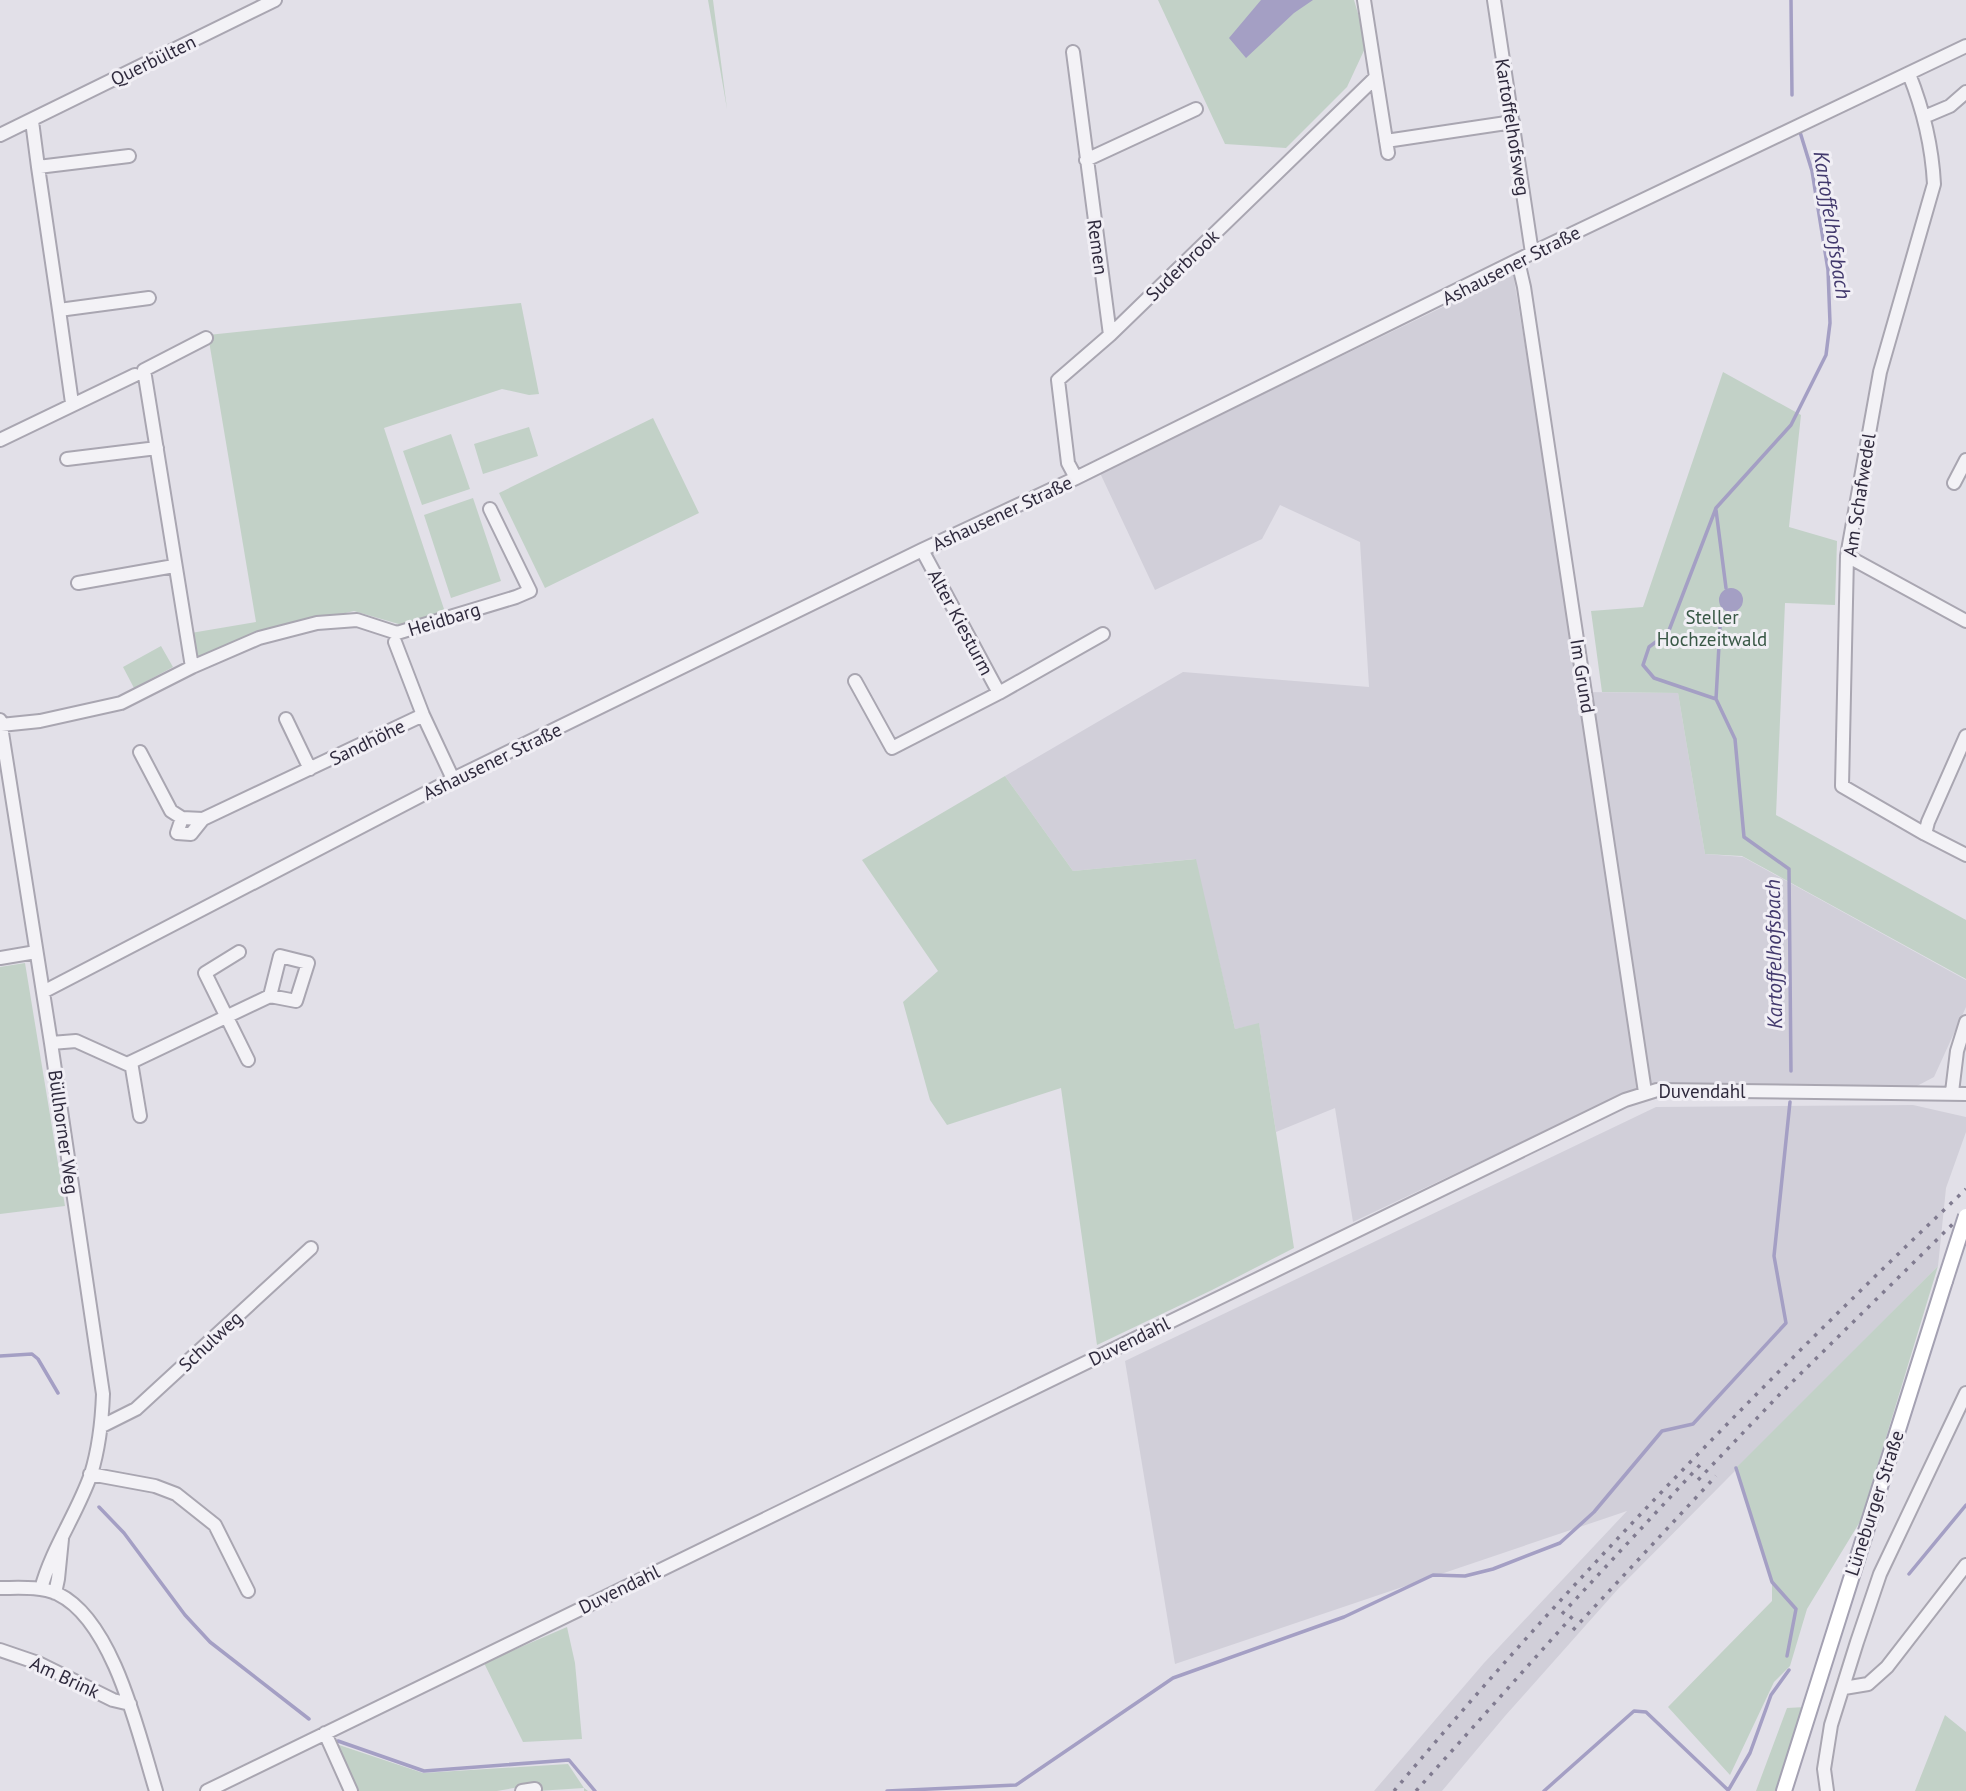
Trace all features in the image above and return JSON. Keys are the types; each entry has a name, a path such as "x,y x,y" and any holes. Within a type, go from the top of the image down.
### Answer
{"main road":[{"name":"Lüneburger Straße","path":"1784,1791 1966,1216"}],"street":[{"name":"Querbülten","path":"0,135 275,0"},
{"path":"1364,0 1387,147 1513,122"},
{"name":"Kartoffelhofsweg","path":"1494,0 1532,253"},
{"name":"Ashausener Straße","path":"43,992 453,779 922,550 1076,478 1532,253 1966,46"},
{"name":"Remen","path":"1073,52 1110,335"},
{"name":"Am Schafwedel","path":"1909,74 1924,117 1933,160 1934,184 1880,372 1847,556 1842,786 1966,855"},
{"name":"Suderbrook","path":"1076,478 1068,463 1058,380 1110,335 1376,77"},
{"path":"1924,117 1950,106 1966,92"},
{"path":"1086,160 1196,109"},
{"path":"32,121 72,404"},
{"path":"38,167 129,156"},
{"name":"Im Grund","path":"1518,261 1568,574 1645,1092"},
{"path":"59,310 149,298"},
{"path":"192,667 144,370 206,338"},
{"path":"0,440 135,374"},
{"path":"67,459 158,448"},
{"path":"1954,483 1966,460"},
{"name":"Heidbarg","path":"0,723 40,721 121,703 192,667 259,638 317,623 357,620 397,633 530,591 490,509"},
{"name":"Alter Kiesturm","path":"922,550 999,693"},
{"path":"1847,556 1966,621"},
{"path":"78,583 174,566"},
{"name":"Alter Kiesturm","path":"855,681 892,748 999,693 1104,634"},
{"name":"Sandhöhe","path":"395,642 423,715 453,779"},
{"name":"Sandhöhe","path":"140,752 171,811 182,818 203,819 423,715"},
{"name":"Sandhöhe","path":"286,719 310,769"},
{"name":"Büllhorner Weg","path":"0,723 103,1394 102,1426 90,1474 62,1539 53,1552 41,1589"},
{"path":"1925,834 1966,736"},
{"path":"0,958 36,952"},
{"path":"239,952 205,973 248,1060"},
{"path":"51,1042 76,1041 127,1064 270,996"},
{"path":"1952,1092 1957,1051 1966,1022"},
{"path":"131,1062 139,1116"},
{"name":"Duvendahl","path":"207,1791 1540,1140 1645,1092 1676,1090 1966,1094"},
{"name":"Schulweg","path":"102,1426 136,1409 311,1248"},
{"path":"1828,1791 1824,1769 1831,1725 1880,1574 1966,1393"},
{"path":"90,1474 155,1486 176,1494 215,1525 248,1591"},
{"name":"Büllhorner Weg","path":"55,1593 60,1572 62,1539"},
{"path":"1844,1688 1868,1684 1887,1667 1966,1565"},
{"path":"0,1588 41,1589 55,1593 72,1603 90,1624 116,1668 130,1704 156,1791"},
{"name":"Am Brink","path":"0,1650 38,1663 113,1700 130,1704"},
{"path":"325,1733 351,1791"}],"shaded area":[{"path":"1261,0 1313,0 1294,13 1246,58 1229,38"},
{"path":"1513,273 1582,692 1678,693 1705,854 1743,857 1966,980 1966,1007 1934,1077 1915,1087 1658,1084 1634,1089 1353,1222 1335,1108 1276,1132 1259,1024 1235,1029 1195,859 1073,871 1005,776 1183,672 1369,687 1360,542 1280,505 1262,539 1155,590 1100,473"},
{"path":"1731,588 1740,591 1743,600 1740,609 1731,612 1722,609 1719,600 1722,591"},
{"path":"1913,1105 1966,1117 1966,1132 1946,1188 1938,1266 1618,1589 1442,1791 1374,1791 1484,1663 1627,1511 1175,1664 1125,1361 1656,1107"}],"green space":[{"path":"708,0 713,0 727,109"},
{"path":"1158,0 1354,0 1367,44 1347,87 1286,148 1225,144"},
{"path":"521,303 539,394 529,395 502,389 384,428 445,612 402,625 354,611 258,634 199,660 195,659 191,633 256,622 208,335"},
{"name":"Steller Hochzeitwald","path":"1723,372 1801,415 1789,527 1837,541 1835,605 1785,603 1776,815 1966,920 1966,979 1742,856 1705,854 1678,693 1602,692 1591,611 1643,607"},
{"path":"653,418 699,513 545,588 499,493"},
{"path":"529,427 538,456 483,474 474,444"},
{"path":"451,434 470,489 422,505 403,451"},
{"path":"473,498 501,581 451,598 424,515"},
{"path":"161,646 173,667 134,688 123,667"},
{"path":"1005,776 1073,871 1196,859 1235,1029 1259,1023 1294,1248 1097,1345 1061,1088 947,1125 930,1100 903,1002 938,971 862,860"},
{"path":"25,963 65,1206 0,1214 0,967"},
{"path":"1938,1266 1861,1520 1807,1609 1790,1666 1774,1682 1730,1775 1668,1707 1772,1601 1772,1582 1736,1468"},
{"path":"567,1627 575,1663 582,1739 523,1742 484,1663"},
{"path":"1805,1707 1776,1791 1756,1791 1787,1708"},
{"path":"1945,1715 1966,1732 1966,1791 1915,1791"},
{"path":"336,1744 423,1773 568,1764 584,1788 537,1791 536,1784 497,1791 357,1791"}],"waterway":[{"name":"Kartoffelhofsbach","path":"1791,0 1792,95"},
{"name":"Kartoffelhofsbach","path":"1791,1071 1789,869 1744,837 1735,739 1716,699 1654,678 1643,665 1649,647 1668,633 1716,508 1791,425 1826,355 1830,323 1828,270 1812,171 1800,132"},
{"path":"1716,510 1726,588"},
{"path":"1716,699 1721,609"},
{"path":"887,1791 1016,1785 1173,1678 1344,1617 1433,1575 1465,1576 1493,1569 1560,1543 1594,1512 1662,1431 1693,1424 1786,1323 1774,1256 1790,1102"},
{"path":"0,1356 32,1354 38,1359 58,1393"},
{"name":"Kartoffelhofsbach","path":"1736,1468 1772,1582 1796,1609 1787,1656"},
{"path":"1909,1574 1966,1505"},
{"path":"99,1507 124,1533 185,1615 210,1642 309,1719"},
{"path":"1729,1789 1750,1753 1771,1695 1789,1670"},
{"path":"1544,1791 1634,1711 1646,1712 1728,1790"},
{"path":"338,1741 424,1771 569,1760 595,1791"}],"railway":[{"path":"1394,1791 1530,1634 1671,1482 1817,1334 1966,1189"},
{"path":"1698,1480 1780,1394 1966,1211"},
{"path":"1562,1614 1700,1465"},
{"path":"1573,1630 1716,1476"},
{"path":"1416,1791 1577,1611"}]}
